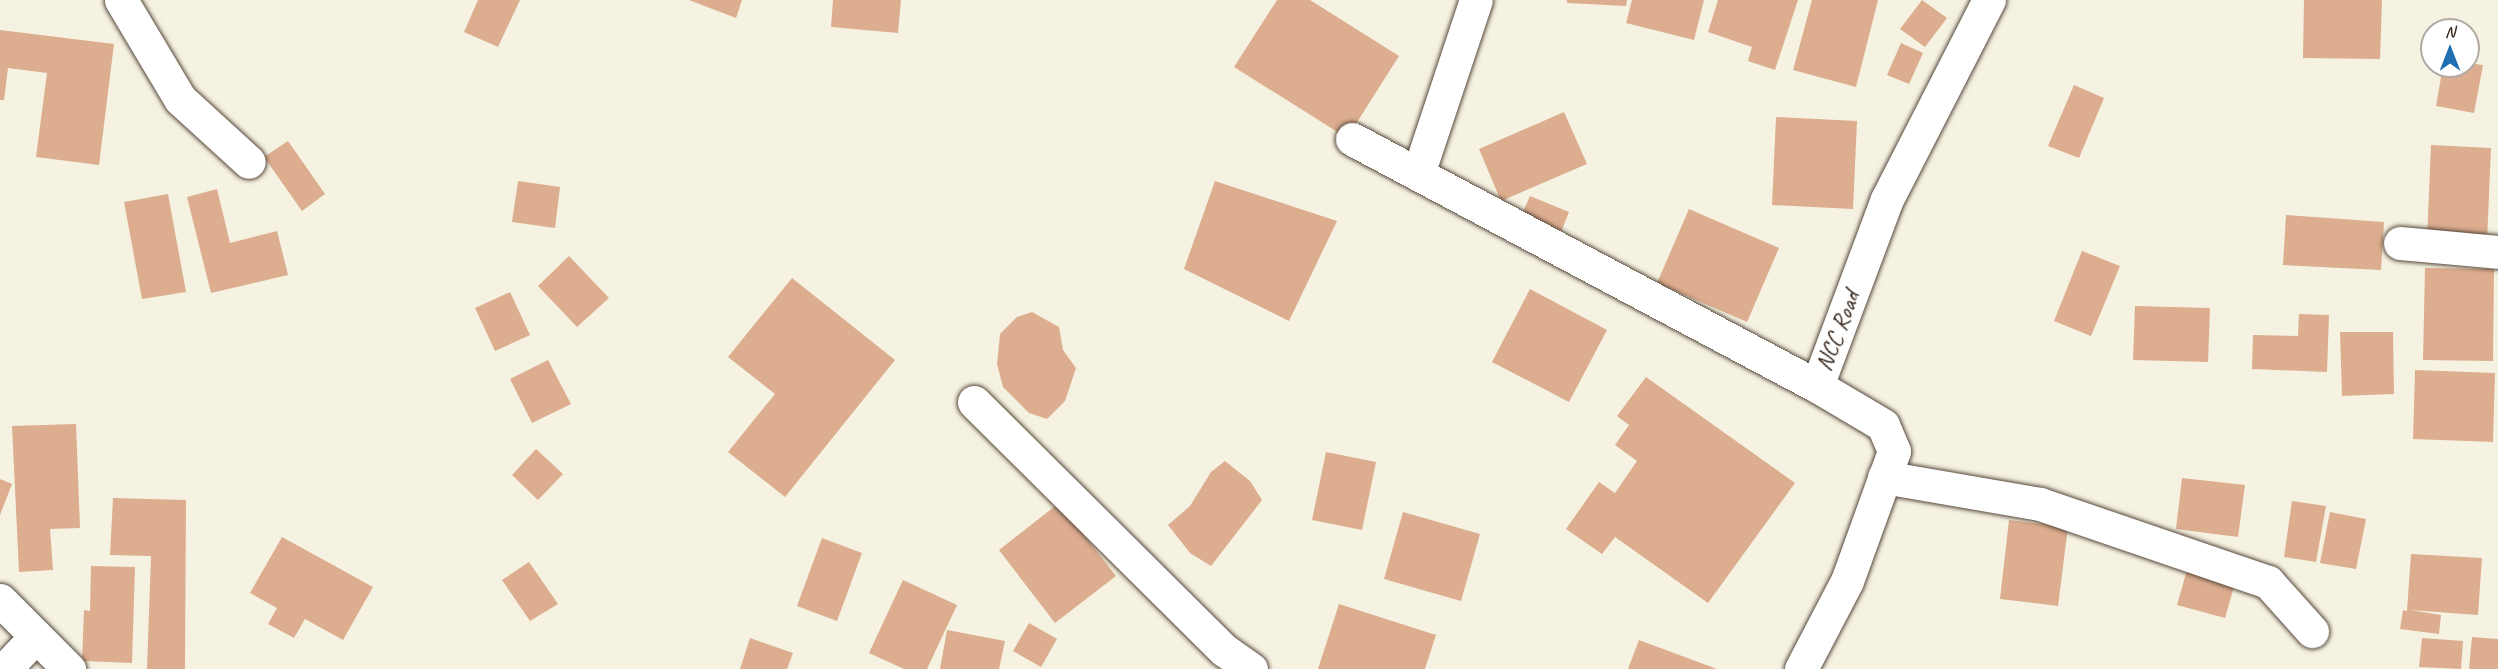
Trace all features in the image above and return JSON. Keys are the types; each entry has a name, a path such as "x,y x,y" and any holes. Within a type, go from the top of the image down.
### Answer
{"street":[{"path":"121,0 180,99 249,162"},
{"path":"1418,174 1476,0"},
{"name":"NCC Road","path":"1801,669 1847,581 1894,451 1883,424 1817,386 1887,199 1989,0"},
{"path":"1352,139 1817,386"},
{"path":"2400,243 2498,252"},
{"path":"974,402 1224,650 1251,669"},
{"path":"1884,477 2040,504 2268,582 2312,631"},
{"path":"0,600 69,669"},
{"path":"5,669 36,636"}],"building":[{"path":"478,0 520,0 498,47 464,32"},
{"path":"689,0 742,0 736,18"},
{"path":"833,0 901,0 898,33 831,27"},
{"path":"1277,0 1310,0 1399,56 1347,138 1234,67"},
{"path":"1567,0 1627,0 1626,6 1567,3"},
{"path":"1632,0 1704,0 1694,40 1626,23"},
{"path":"1718,0 1798,0 1775,70 1748,61 1752,47 1708,32"},
{"path":"1812,0 1878,0 1856,87 1793,70"},
{"path":"1922,0 1947,18 1925,47 1900,29"},
{"path":"2304,0 2382,0 2380,59 2303,58"},
{"path":"0,30 114,44 99,165 36,157 47,73 8,68 4,100 0,100"},
{"path":"1901,43 1923,53 1909,84 1887,75"},
{"path":"2480,65 2483,65 2474,113 2436,106 2441,78 2480,78"},
{"path":"2074,85 2104,98 2079,158 2048,146"},
{"path":"1564,112 1587,164 1501,201 1479,149"},
{"path":"1776,117 1857,121 1853,209 1772,205"},
{"path":"288,141 325,194 302,211 264,157"},
{"path":"2431,145 2491,148 2487,242 2427,239"},
{"path":"518,181 560,187 555,228 512,222"},
{"path":"1215,181 1337,221 1289,321 1184,269"},
{"path":"217,189 230,243 277,231 288,275 211,293 187,197"},
{"path":"168,194 186,292 142,299 124,202"},
{"path":"1530,196 1569,212 1561,232 1521,216"},
{"path":"1689,209 1779,248 1747,322 1657,283"},
{"path":"2286,215 2384,222 2381,270 2283,265"},
{"path":"2082,251 2120,266 2091,336 2054,321"},
{"path":"569,256 609,298 577,327 538,286"},
{"path":"2425,268 2494,269 2493,361 2423,360"},
{"path":"792,278 895,360 785,497 728,452 775,394 728,357"},
{"path":"1530,289 1607,330 1569,402 1492,362"},
{"path":"510,292 530,335 495,351 475,308"},
{"path":"2135,306 2210,308 2208,362 2133,360"},
{"path":"1032,312 1059,327 1063,350 1076,368 1065,401 1047,419 1029,413 1003,387 997,364 1000,334 1017,317"},
{"path":"2299,314 2329,315 2327,372 2252,369 2253,335 2298,336"},
{"path":"2340,332 2393,332 2394,394 2342,396"},
{"path":"548,360 571,404 532,423 510,379"},
{"path":"2415,370 2495,373 2493,442 2413,439"},
{"path":"1646,377 1795,483 1708,603 1615,537 1602,554 1566,529 1599,482 1615,493 1637,461 1615,445 1629,425 1617,416"},
{"path":"76,424 80,528 50,529 53,570 19,572 12,426"},
{"path":"536,449 563,474 538,500 512,475"},
{"path":"1326,452 1376,462 1362,530 1312,520"},
{"path":"1225,461 1250,481 1262,500 1211,566 1190,553 1168,525 1190,506 1211,472"},
{"path":"2182,478 2245,485 2238,537 2176,529"},
{"path":"0,479 12,484 0,515"},
{"path":"113,498 186,500 185,669 147,669 151,556 110,555"},
{"path":"2292,501 2326,506 2316,562 2284,557"},
{"path":"1059,503 1116,576 1055,623 999,550"},
{"path":"1403,512 1480,534 1461,601 1384,579"},
{"path":"2330,512 2366,519 2356,569 2320,563"},
{"path":"2009,520 2068,527 2058,606 2000,599"},
{"path":"282,537 373,587 343,640 305,619 294,638 268,624 277,608 250,593"},
{"path":"822,538 862,553 837,621 797,606"},
{"path":"2411,554 2482,558 2478,615 2410,610 2441,615 2439,634 2400,629 2403,610 2407,611"},
{"path":"529,562 558,604 530,621 502,580"},
{"path":"91,566 135,567 132,663 82,661 84,610 90,611"},
{"path":"2187,570 2235,583 2225,618 2177,605"},
{"path":"903,580 957,605 927,669 904,669 869,653"},
{"path":"1339,604 1436,635 1425,669 1318,669"},
{"path":"1029,623 1057,639 1041,667 1013,651"},
{"path":"947,630 1005,641 999,669 940,669"},
{"path":"2472,637 2498,639 2498,669 2469,669"},
{"path":"750,638 793,653 787,669 740,669"},
{"path":"2422,638 2463,641 2461,669 2419,667"},
{"path":"1639,640 1717,669 1628,669"}]}
